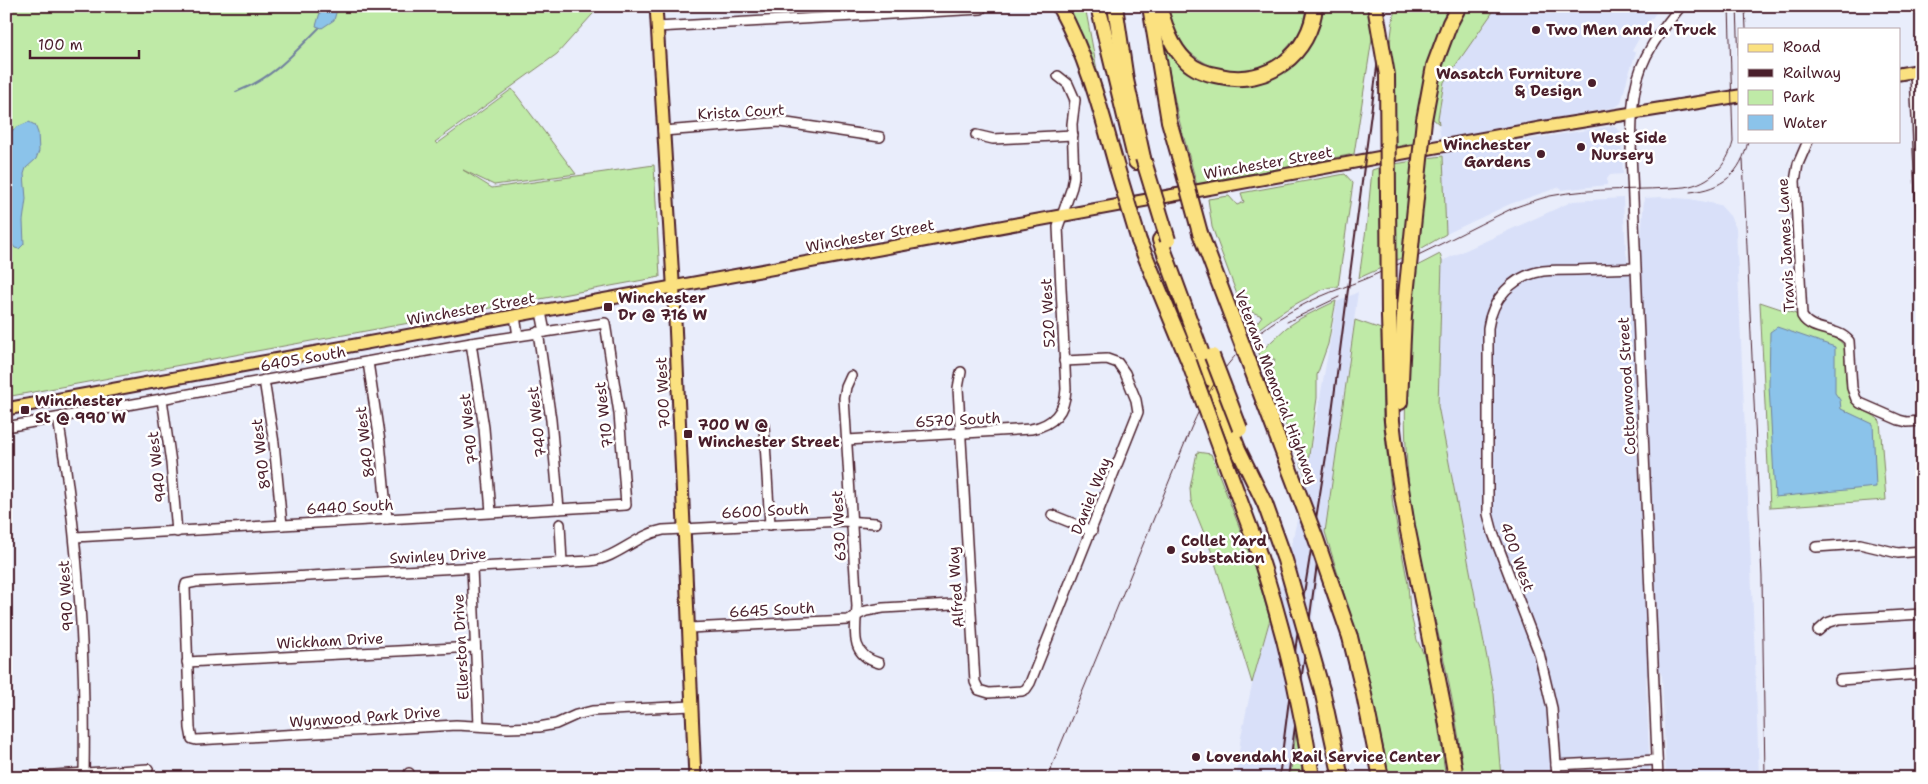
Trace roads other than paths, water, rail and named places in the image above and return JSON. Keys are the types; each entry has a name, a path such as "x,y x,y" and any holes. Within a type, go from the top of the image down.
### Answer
{"highway":[{"path":"1059,6 1075,36 1094,86 1116,168 1139,241 1188,362 1253,536 1289,658 1302,715 1312,778"},
{"path":"1098,6 1164,240 1211,379 1238,450 1265,504"},
{"path":"1115,6 1140,160"},
{"name":"Veterans Memorial Highway","path":"1150,6 1169,121 1200,233 1316,539 1350,637 1381,778"},
{"path":"1159,6 1169,39 1186,61 1203,73 1226,78 1245,78 1269,73 1291,59 1310,29 1315,6"},
{"path":"1375,6 1387,75 1392,420 1407,526 1456,778"},
{"path":"1398,470 1404,316 1424,120 1434,66 1450,23 1459,6"},
{"path":"1164,240 1240,429 1285,560 1322,690 1341,778"}],"main road":[{"name":"700 West","path":"656,6 673,287 695,778"},
{"path":"1900,74 1919,71"},
{"name":"Winchester Street","path":"6,409 1540,128 1738,96"}],"street":[{"path":"846,6 847,16"},
{"name":"Cottonwood Street","path":"1658,778 1636,268 1632,152 1633,113 1636,82 1649,49 1662,28 1681,6"},
{"path":"657,27 981,9"},
{"path":"1919,71 1922,231"},
{"name":"520 West","path":"1058,76 1068,84 1075,100 1072,124 1074,176 1058,227 1066,400 1062,409"},
{"name":"Krista Court","path":"663,131 780,122 880,137"},
{"path":"976,135 992,139 1073,135"},
{"name":"Travis James Lane","path":"1808,142 1798,164 1795,181 1802,316 1810,324 1840,333 1849,341 1852,388 1856,399 1860,403 1899,420 1922,422"},
{"name":"400 West","path":"1557,778 1552,708 1540,653 1493,533 1488,505 1488,335 1490,316 1505,290 1518,280 1534,273 1636,268"},
{"name":"740 West","path":"541,312 559,508"},
{"path":"514,316 518,336"},
{"name":"6405 South","path":"6,427 471,343 605,323"},
{"name":"710 West","path":"605,323 619,413 626,504"},
{"name":"790 West","path":"471,343 484,428 491,512"},
{"name":"Daniel Way","path":"1026,689 1092,531 1138,412 1138,404 1124,370 1114,361 1108,359 1064,361"},
{"name":"840 West","path":"368,362 380,442 387,519"},
{"name":"Alfred Way","path":"961,372 958,388 975,679 981,692 1019,692 1026,689"},
{"name":"630 West","path":"851,376 844,398 853,522 857,641 859,650 865,658 879,663"},
{"name":"890 West","path":"264,380 274,442 282,525"},
{"name":"940 West","path":"162,399 171,463 177,532"},
{"name":"6570 South","path":"847,440 961,434 1042,427 1056,419 1062,409"},
{"name":"990 West","path":"58,418 75,538 84,655 84,773"},
{"path":"764,426 770,525"},
{"name":"6440 South","path":"75,538 626,504"},
{"path":"1052,515 1092,531"},
{"name":"6600 South","path":"684,529 853,522 876,523"},
{"path":"560,524 562,563"},
{"name":"Swinley Drive","path":"186,584 602,560 614,555 647,534 663,530 684,529"},
{"path":"1816,547 1860,544 1898,552 1922,551"},
{"name":"Ellerston Drive","path":"472,568 479,725"},
{"name":"Wynwood Park Drive","path":"186,584 184,596 190,732 192,739 196,740 456,725 508,728 545,726 592,710 692,706"},
{"name":"6645 South","path":"689,628 848,620 866,611 883,608 970,603"},
{"path":"1818,631 1827,623 1839,619 1922,614"},
{"name":"Wickham Drive","path":"187,662 475,647"},
{"path":"1840,680 1922,674"},
{"path":"1556,765 1657,760"},
{"path":"8,778 148,769"}],"water":[{"path":"322,6 338,6 334,20 322,28 316,26"},
{"path":"29,122 35,125 38,133 39,151 36,159 26,168 24,174 26,199 23,221 24,244 19,249 15,248 8,239 11,215 6,203 6,135 17,127"},
{"path":"1777,327 1835,347 1835,393 1840,400 1841,409 1873,424 1876,487 1775,497 1769,385 1770,332"}],"waterway":[{"path":"236,92 271,73 319,28"}],"tram line":[{"path":"1047,778 1191,428 1211,390 1234,357 1262,330 1299,307 1399,264 1513,208 1545,197 1567,193 1685,187 1702,182 1710,177 1722,166 1733,142 1729,6"},
{"path":"1737,6 1738,34"},
{"path":"1745,6 1746,28"},
{"path":"1690,192 1712,187 1728,178 1735,171 1745,153 1748,142"},
{"path":"1743,159 1762,577 1765,778"},
{"path":"1287,322 1339,297"}],"railway":[{"path":"1279,778 1297,637 1327,450 1385,6"},
{"path":"1288,778 1320,542"}],"place":[{"name":"Two Men and a Truck","path":"1536,30"},
{"name":"Wasatch Furniture & Design","path":"1592,83"},
{"name":"West Side Nursery","path":"1581,147"},
{"name":"Winchester Gardens","path":"1541,154"},
{"name":"Winchester Dr @ 716 W","path":"608,307"},
{"name":"Winchester St @ 990 W","path":"25,410"},
{"name":"700 W @ Winchester Street","path":"688,434"},
{"name":"Collet Yard Substation","path":"1171,550"},
{"name":"Lovendahl Rail Service Center","path":"1196,757"}]}
